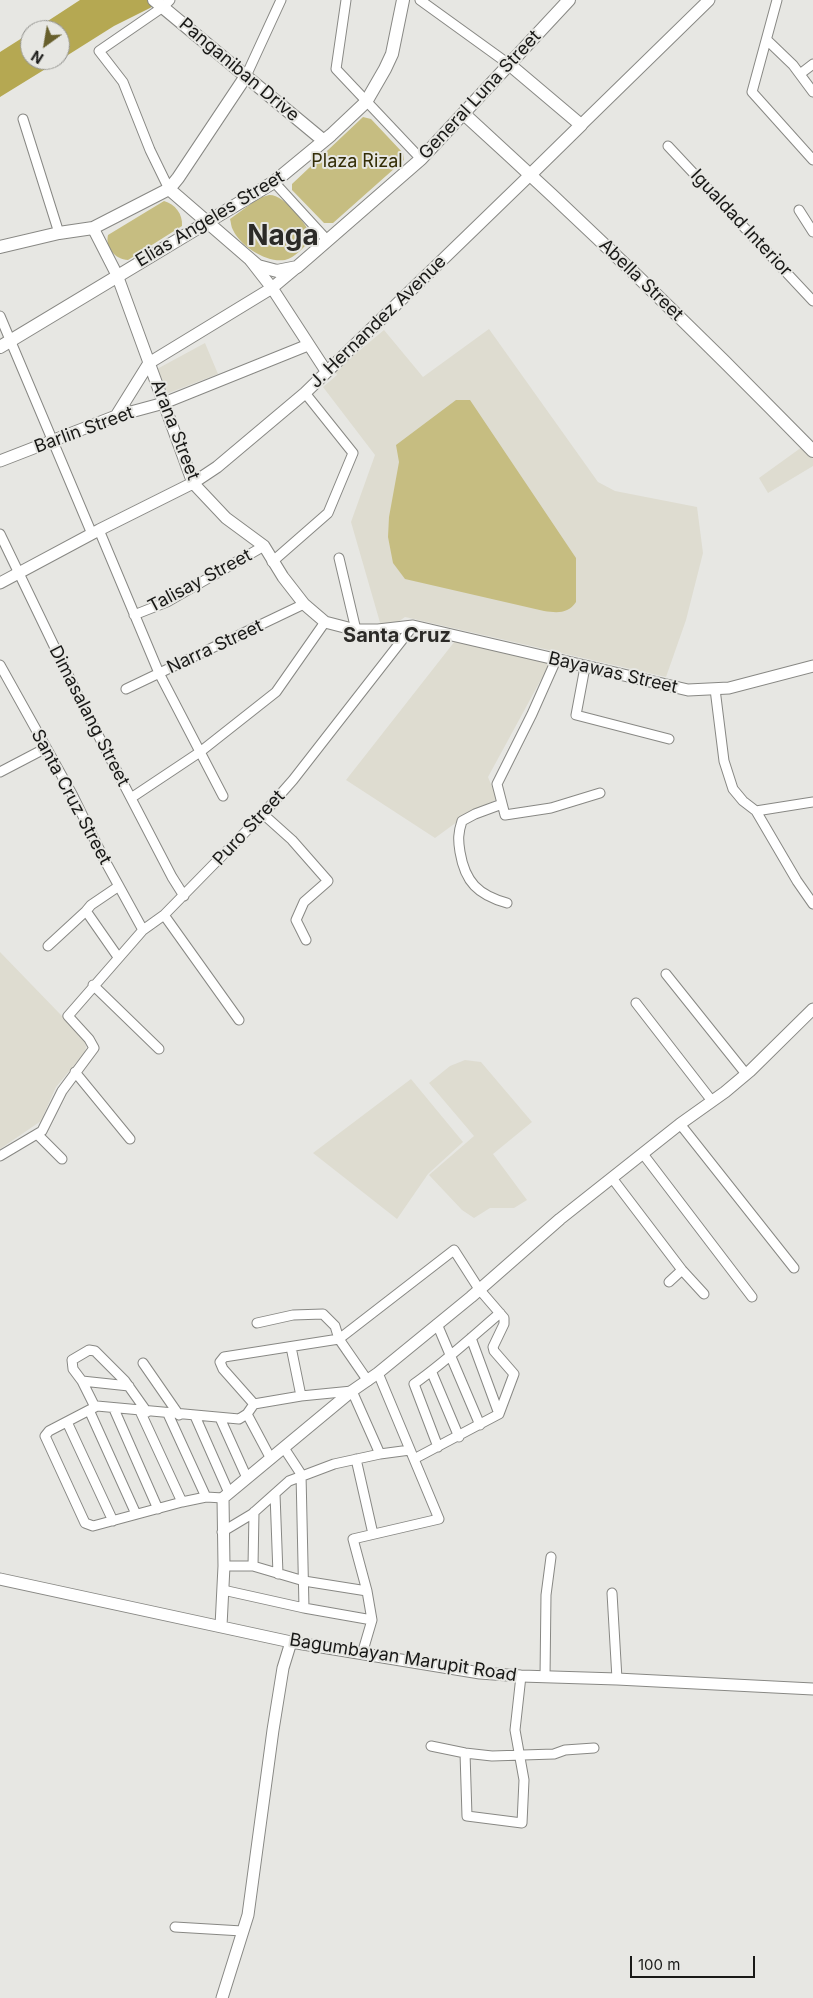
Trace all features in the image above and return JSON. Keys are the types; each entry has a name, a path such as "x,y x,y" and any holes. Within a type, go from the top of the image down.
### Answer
{"main road":[{"name":"Elias Angeles Street","path":"5,344 274,182 324,140 366,102 392,54 403,0"},
{"name":"General Luna Street","path":"297,267 421,159 569,0"},
{"name":"Panganiban Drive","path":"162,3 324,140"},
{"path":"510,65 581,125"},
{"path":"0,246 59,233 93,228 169,189 246,76"},
{"name":"Abella Street","path":"464,114 531,174 724,360 813,451"},
{"name":"J. Hernandez Avenue","path":"531,174 581,125"},
{"path":"169,189 258,266 270,270 287,270 297,267"}],"street":[{"path":"246,76 281,0"},
{"path":"346,0 336,69 421,159"},
{"path":"420,0 510,65"},
{"name":"J. Hernandez Avenue","path":"581,125 709,0"},
{"path":"778,0 752,92 813,160"},
{"path":"162,3 99,51 123,82 150,150 169,189"},
{"path":"767,40 800,74 813,92"},
{"path":"800,74 813,64"},
{"path":"23,119 59,233"},
{"name":"Igualdad Interior","path":"668,146 813,301"},
{"name":"J. Hernandez Avenue","path":"0,583 95,532 193,483 217,467 304,393 531,174"},
{"path":"274,182 327,240"},
{"path":"799,210 813,232"},
{"name":"Arana Street","path":"93,228 117,275 193,483 226,518 264,546 272,562 304,604 325,622 356,630 378,630 413,626"},
{"path":"249,259 272,288 326,371"},
{"name":"General Luna Street","path":"116,416 149,363 272,288 297,267"},
{"path":"0,316 5,344 53,440 159,673 223,796"},
{"name":"Barlin Street","path":"0,461 116,416 164,403 308,346"},
{"path":"272,562 328,513 353,453 304,393"},
{"name":"Dimasalang Street","path":"0,534 83,706 130,798 184,896"},
{"name":"Talisay Street","path":"134,615 167,602 264,546"},
{"path":"340,558 356,630"},
{"name":"Narra Street","path":"126,689 304,604"},
{"path":"130,798 200,752 276,692 325,622"},
{"name":"Bayawas Street","path":"413,626 688,690 729,688 813,666"},
{"name":"Puro Street","path":"76,1072 94,1048 89,1039 68,1016 143,930 164,916 263,814 293,780 413,626"},
{"path":"556,660 532,714 497,784 505,815 551,808 600,793"},
{"name":"Santa Cruz Street","path":"0,665 72,794 143,930"},
{"path":"585,666 576,715 669,739"},
{"path":"715,689 724,761 733,788 756,811 761,823 813,904"},
{"path":"0,772 46,748"},
{"path":"756,811 813,802"},
{"path":"502,804 462,821 458,834 462,865 466,876 477,890 496,900 507,902"},
{"path":"263,814 292,840 328,881 304,902 296,920 306,940"},
{"path":"48,946 91,905 119,886"},
{"path":"86,911 118,957"},
{"path":"164,916 239,1020"},
{"path":"666,974 746,1074"},
{"path":"94,986 159,1049"},
{"path":"636,1003 712,1101"},
{"path":"352,1391 300,1396 254,1404 247,1414 239,1419 92,1409 49,1431 45,1436 85,1523 93,1526 182,1502 226,1495 352,1391 378,1373 547,1230 746,1074 813,1009"},
{"path":"0,1156 42,1131 59,1097 76,1072 130,1139"},
{"path":"680,1124 794,1268"},
{"path":"37,1134 62,1159"},
{"path":"643,1154 752,1296"},
{"path":"612,1178 682,1270 704,1294"},
{"path":"222,1532 254,1512 289,1481 334,1464 380,1454 412,1454 438,1447 499,1414 514,1374 494,1351 493,1347 504,1324 504,1318 479,1289 454,1250 339,1339 224,1357 220,1362 223,1370 254,1404"},
{"path":"668,1282 682,1270"},
{"path":"257,1323 292,1314 323,1314 334,1326 339,1339 368,1381"},
{"path":"438,1447 414,1384 432,1373 450,1354 500,1314"},
{"path":"437,1324 480,1425"},
{"path":"470,1338 499,1414"},
{"path":"291,1347 300,1396"},
{"path":"136,1514 82,1381 73,1369 72,1360 89,1350 95,1351 129,1386 144,1412 182,1502"},
{"path":"143,1363 180,1415"},
{"path":"362,1654 372,1620 367,1591 353,1539 439,1519 378,1373"},
{"path":"432,1373 459,1437"},
{"path":"82,1381 129,1386"},
{"path":"352,1391 380,1454"},
{"path":"114,1409 158,1509"},
{"path":"168,1414 206,1497"},
{"path":"247,1414 270,1459"},
{"path":"194,1416 226,1495 222,1532 224,1566 221,1626"},
{"path":"220,1418 247,1478"},
{"path":"67,1422 113,1520"},
{"path":"284,1448 301,1476 304,1608"},
{"path":"356,1459 373,1534"},
{"path":"275,1494 278,1574"},
{"path":"253,1566 254,1512"},
{"path":"545,1676 546,1595 550,1557"},
{"path":"224,1566 253,1566 304,1581 367,1591"},
{"name":"Bagumbayan Marupit Road","path":"0,1579 291,1642 480,1673 813,1688"},
{"path":"222,1590 304,1608 372,1620"},
{"path":"612,1593 617,1679"},
{"path":"222,1998 248,1915 283,1668 291,1642"},
{"path":"465,1753 467,1816 522,1823 524,1780 515,1730 520,1676"},
{"path":"431,1746 465,1753 519,1756 554,1754 565,1750 594,1748"},
{"path":"175,1927 242,1932"}],"shaded area":[{"path":"80,0 161,0 70,54 70,20 49,20"},
{"path":"20,39 20,70 44,70 0,97 0,52"},
{"path":"489,329 598,482 615,491 697,507 703,553 686,620 666,677 405,617 395,624 381,626 351,522 375,455 323,387 337,375 335,371 384,330 423,377"},
{"path":"205,343 218,374 166,394 157,369"},
{"path":"802,447 813,459 813,466 768,493 759,478"},
{"path":"455,641 550,663 488,777 497,799 461,819 435,838 346,780"},
{"path":"0,952 60,1014 85,1042 86,1047 85,1052 56,1087 41,1121 0,1149"},
{"path":"465,1060 481,1062 532,1122 493,1154 527,1200 514,1208 490,1208 474,1218 462,1210 429,1175 474,1136 429,1083 450,1066"},
{"path":"411,1079 463,1142 428,1174 397,1219 313,1153"}],"green space":[{"name":"Plaza Rizal","path":"363,117 371,119 403,153 404,160 333,223 324,223 292,190 292,184"},
{"path":"269,195 275,196 288,204 305,225 312,238 289,259 270,259 255,252 242,242 231,226 230,219 259,198"},
{"path":"164,201 172,204 178,210 182,226 128,260 115,255 108,244 108,235"},
{"path":"456,400 470,400 576,558 576,602 566,611 544,611 405,579 393,563 388,537 389,517 399,462 396,445"}],"district":[{"name":"Naga","path":"283,237"},
{"name":"Santa Cruz","path":"397,636"}]}
